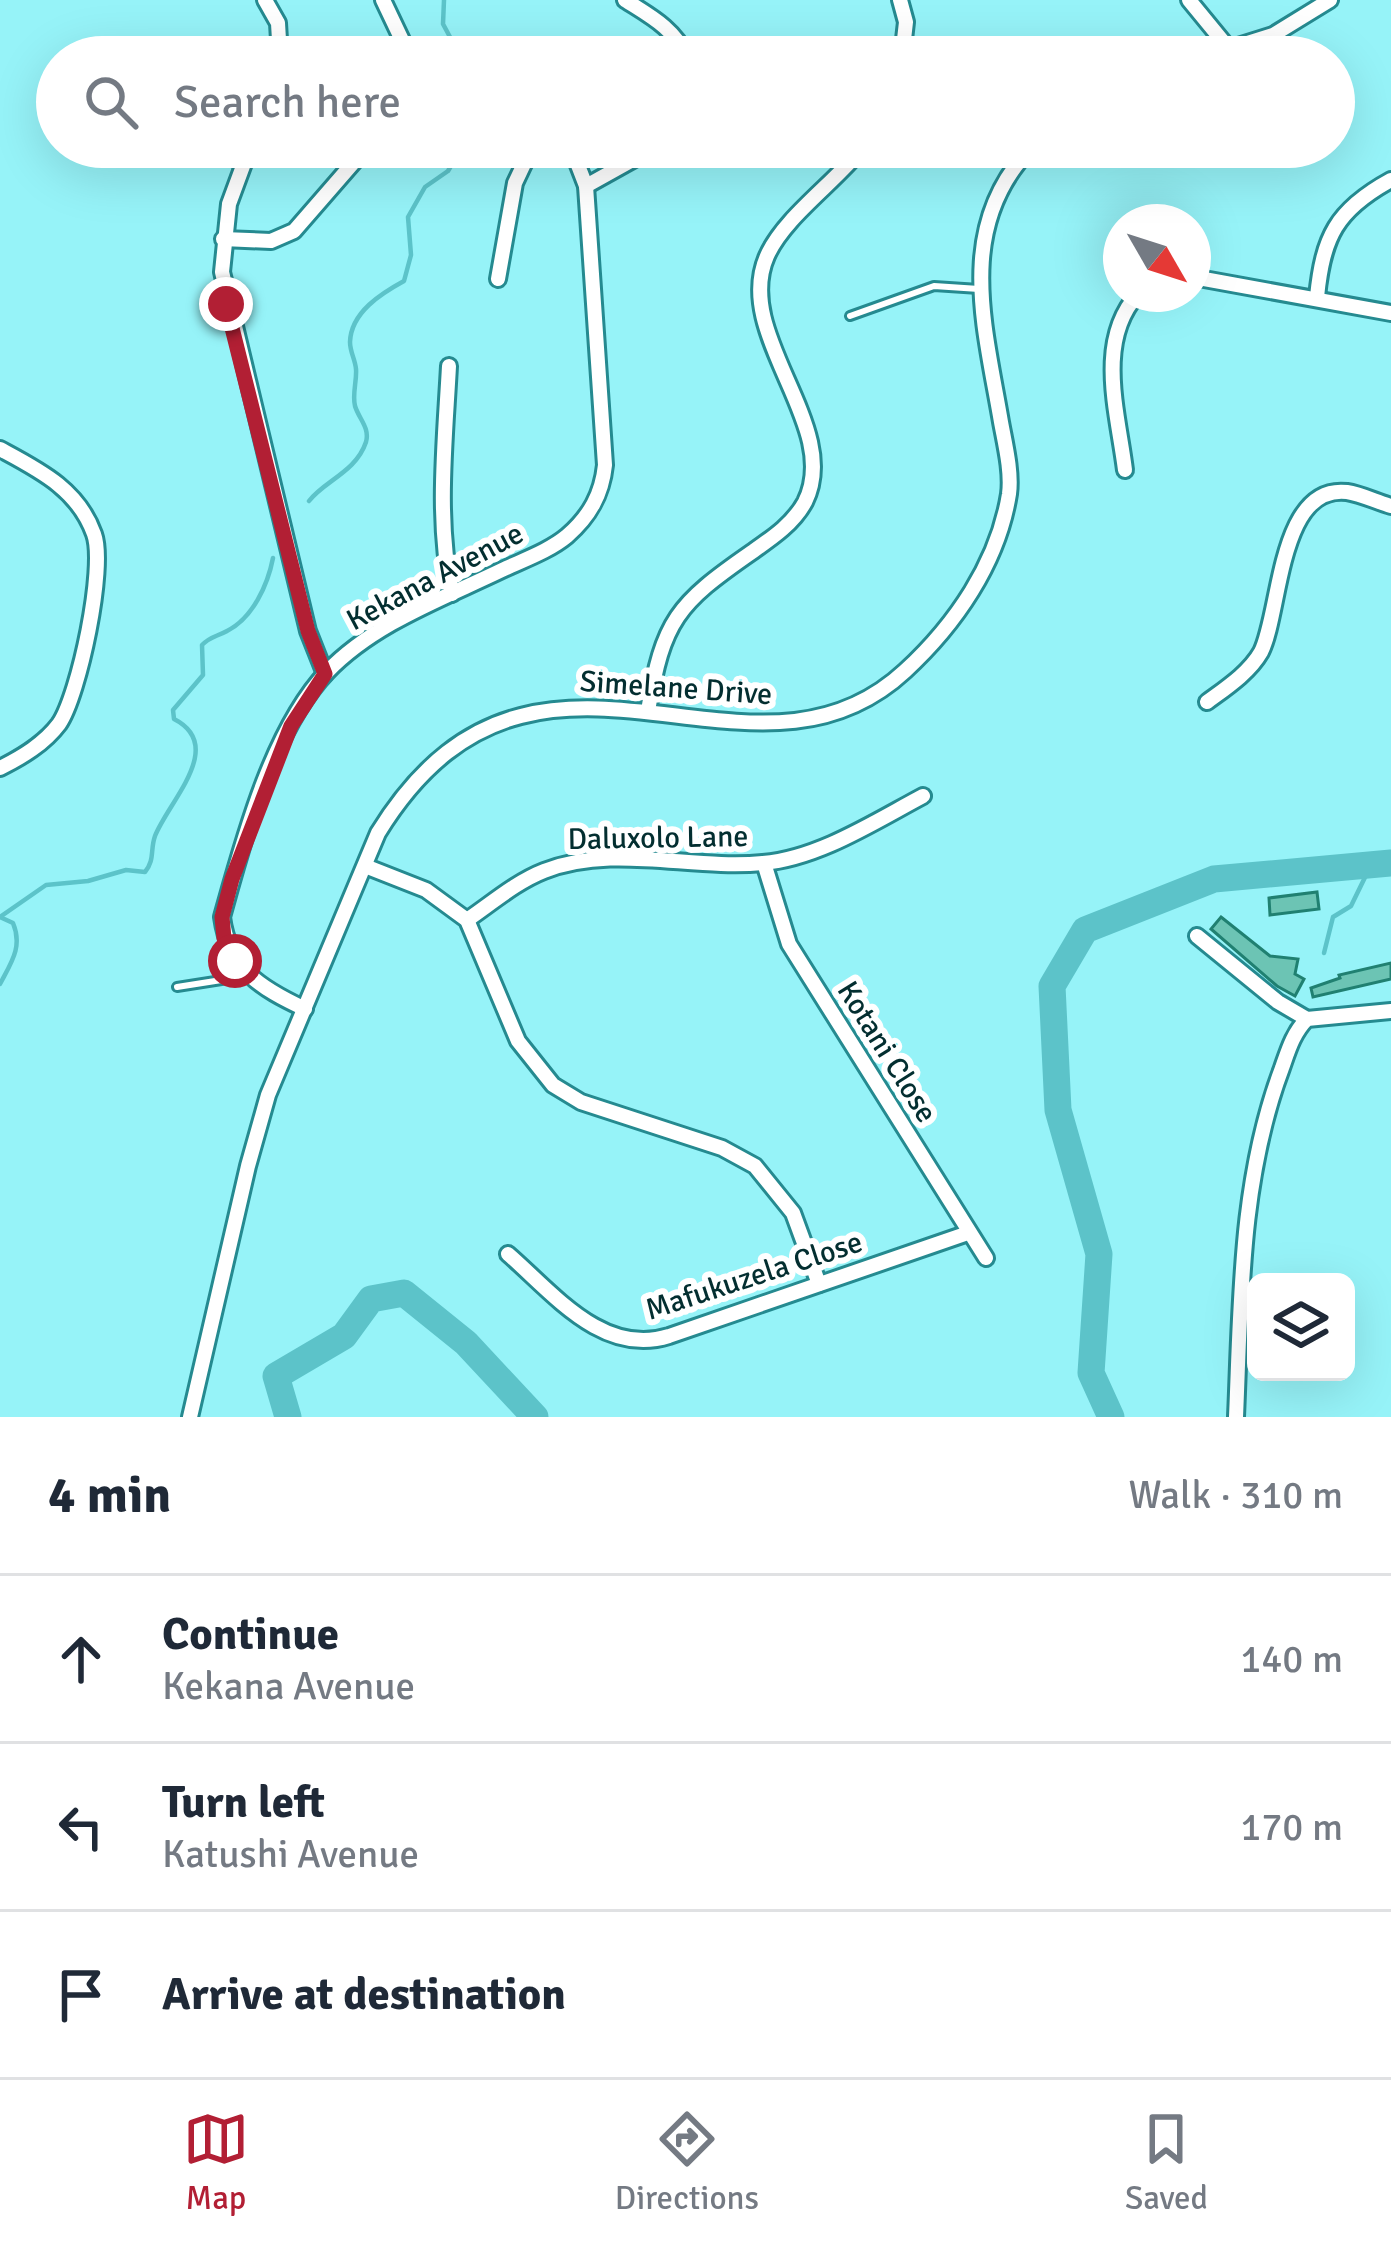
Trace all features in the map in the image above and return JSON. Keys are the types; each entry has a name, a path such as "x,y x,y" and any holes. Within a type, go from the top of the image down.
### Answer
{"street":[{"path":"265,0 278,22 279,36"},
{"path":"383,0 400,36"},
{"path":"625,0 661,22 674,36"},
{"path":"900,0 904,36"},
{"path":"1189,0 1218,36"},
{"path":"1271,36 1330,0"},
{"path":"242,168 223,239 226,304 308,631 325,674"},
{"path":"223,239 272,241 294,231 349,168"},
{"path":"498,279 515,182 522,168"},
{"name":"Kekana Avenue","path":"247,976 224,938 222,917 267,780 291,726 325,674 386,626 566,538 602,491 605,465 586,186 579,168"},
{"path":"586,186 618,168"},
{"path":"648,711 657,653 674,618 698,590 782,531 805,501 813,472 810,444 767,327 760,286 764,261 776,239 847,168"},
{"name":"Simelane Drive","path":"190,1417 268,1095 378,833 399,797 438,758 481,731 529,711 577,707 773,724 819,718 862,701 903,674 947,628 1000,535 1010,489 979,289 993,209 1016,168"},
{"path":"1317,297 1331,230 1349,208 1391,180"},
{"path":"1211,281 1391,313"},
{"path":"1125,470 1113,366 1114,330 1126,312"},
{"path":"449,366 442,518 452,594"},
{"path":"0,449 56,478 78,504 94,535 98,560 70,702 40,745 0,768"},
{"path":"1207,702 1234,682 1261,651 1285,555 1309,507 1335,492 1391,506"},
{"name":"Daluxolo Lane","path":"467,920 525,879 586,861 764,863 824,846 923,796"},
{"name":"Kotani Close","path":"764,863 789,944 986,1258"},
{"path":"365,866 426,890 467,920 518,1041 553,1085 581,1102 722,1148 755,1166 793,1213 820,1284"},
{"path":"1197,936 1278,1002 1312,1018 1391,1011"},
{"path":"247,976 267,992 305,1009"},
{"path":"1236,1417 1242,1257 1269,1101 1293,1040 1312,1018"},
{"name":"Mafukuzela Close","path":"508,1254 596,1328 644,1340 669,1336 968,1233"}],"lane":[{"path":"850,316 934,286 979,289"},
{"path":"177,987 247,976"}],"building":[{"path":"1317,892 1319,909 1270,915 1269,898"},
{"path":"1221,917 1270,956 1298,959 1295,974 1304,979 1295,996 1211,929"},
{"path":"1391,963 1391,979 1313,997 1311,988 1339,975"}],"waterway":[{"path":"444,0 443,24 449,36"},
{"path":"309,501 348,469 366,442 354,401 352,331 369,305 404,281 411,255 408,217 425,187 450,168"},
{"path":"0,917 46,885 88,881 126,870 145,872 155,836 195,759 189,730 174,719 173,710 203,675 202,645 236,625 252,609 273,558"},
{"path":"1111,1417 1091,1373 1099,1254 1058,1110 1052,986 1085,930 1214,879 1391,863"},
{"path":"1324,953 1333,917 1351,906 1371,865"},
{"path":"0,917 13,923 17,940 0,984"},
{"path":"288,1417 276,1376 344,1336 371,1299 404,1293 466,1343 535,1417"}],"route":[{"path":"226,304 308,631 325,674 291,726 232,879 222,917 224,938 235,961"}]}
